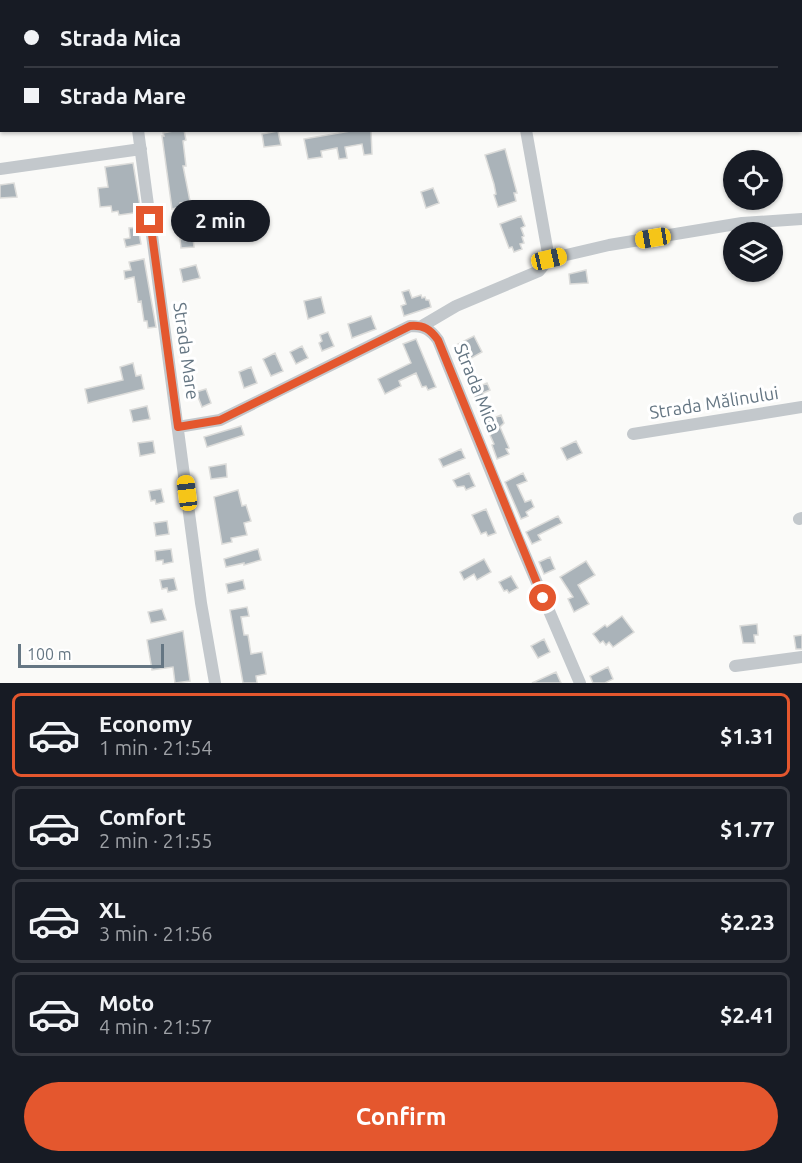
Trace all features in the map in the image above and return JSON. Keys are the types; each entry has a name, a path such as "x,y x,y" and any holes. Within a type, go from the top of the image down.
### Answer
{"street":[{"name":"Strada Mare","path":"138,132 201,603 215,683"},
{"path":"526,132 549,259"},
{"path":"0,169 141,149"},
{"path":"178,427 220,420 410,326 422,326 456,306 539,271 549,259 609,245 742,223 802,219"},
{"name":"Strada Mica","path":"422,326 430,330 438,340 516,534 580,683"},
{"name":"Strada Mălinului","path":"633,434 802,407"},
{"path":"735,666 802,657"}],"building":[{"path":"184,132 186,140 183,141 186,166 183,166 190,201 180,203 181,207 172,209 162,136 164,136 163,133"},
{"path":"278,132 281,145 264,147 262,134"},
{"path":"344,132 371,132 372,154 364,155 362,144 345,147 347,158 339,159 337,148 321,151 322,157 308,159 304,139"},
{"path":"505,149 517,193 514,193 516,201 498,207 485,155"},
{"path":"133,163 141,212 119,215 118,211 112,212 111,206 100,207 98,188 108,187 105,167"},
{"path":"14,183 17,197 0,198 0,185"},
{"path":"433,188 439,203 426,208 421,192"},
{"path":"521,216 525,226 521,228 524,243 520,244 522,249 514,252 512,247 509,248 500,224"},
{"path":"138,227 141,244 126,247 124,239 130,238 129,228"},
{"path":"193,238 194,247 181,248 180,239"},
{"path":"144,259 156,327 148,328 147,321 144,321 141,301 138,302 134,277 125,279 124,271 131,270 129,262"},
{"path":"196,265 200,278 183,282 180,269"},
{"path":"586,270 588,283 570,284 569,274"},
{"path":"409,290 412,298 421,295 422,298 429,300 431,307 404,316 401,306 406,304 402,292"},
{"path":"321,297 325,313 308,319 304,301"},
{"path":"371,316 376,329 352,338 348,324"},
{"path":"328,332 334,346 322,351 319,343 322,341 320,335"},
{"path":"474,336 482,352 461,364 454,346"},
{"path":"416,339 436,387 428,390 426,386 422,387 416,373 399,381 401,386 385,394 378,379 411,363 403,344"},
{"path":"302,346 308,358 296,364 290,352"},
{"path":"275,353 283,371 271,376 263,359"},
{"path":"133,363 136,376 141,375 144,389 88,403 85,389 123,380 120,367"},
{"path":"251,367 257,383 244,388 239,372"},
{"path":"487,383 490,390 476,400 472,390"},
{"path":"206,389 211,403 202,407 196,392"},
{"path":"147,406 150,419 133,422 130,410"},
{"path":"501,415 504,423 500,427 509,448 506,449 509,454 497,459 492,445 494,444 484,422"},
{"path":"241,426 244,435 207,447 204,437"},
{"path":"153,441 155,453 140,456 138,443"},
{"path":"576,441 582,453 567,460 561,448"},
{"path":"461,449 465,458 443,467 439,459"},
{"path":"226,464 227,477 211,479 209,467"},
{"path":"469,473 475,486 466,490 464,486 457,487 453,480"},
{"path":"523,473 527,481 517,485 525,502 531,500 534,507 526,512 528,516 521,519 505,482"},
{"path":"161,489 164,502 156,504 155,500 151,501 149,491"},
{"path":"238,490 242,506 246,505 251,521 244,523 247,535 231,538 232,542 222,544 214,497"},
{"path":"486,509 496,533 488,536 486,532 481,534 472,515"},
{"path":"558,516 562,523 538,535 541,540 532,544 526,532"},
{"path":"167,521 169,534 156,536 154,523"},
{"path":"171,549 173,562 163,564 163,560 156,561 155,551"},
{"path":"258,549 261,560 226,567 224,559"},
{"path":"550,557 555,569 544,574 539,562"},
{"path":"484,559 491,572 477,580 474,574 464,580 460,572"},
{"path":"586,561 595,575 578,585 589,604 574,612 568,599 573,597 560,577"},
{"path":"511,576 518,588 509,593 507,590 504,591 499,582"},
{"path":"174,578 177,590 168,592 167,588 162,589 160,580"},
{"path":"243,580 245,589 228,593 226,584"},
{"path":"247,607 249,616 241,617 244,635 248,635 251,654 262,652 266,674 256,676 257,683 243,683 230,610"},
{"path":"162,609 166,620 151,623 148,612"},
{"path":"622,616 634,632 613,647 609,642 606,645 603,641 600,643 593,634"},
{"path":"757,624 758,635 754,635 755,643 743,643 740,626"},
{"path":"183,631 190,681 175,683 173,667 152,670 147,640"},
{"path":"802,635 802,649 796,649 794,636"},
{"path":"544,639 550,652 538,658 531,646"},
{"path":"608,667 613,679 605,683 593,683 590,676"},
{"path":"556,672 561,683 532,683"}],"route":[{"path":"150,220 178,427 220,420 410,326 422,326 430,330 438,340 543,598"}]}
